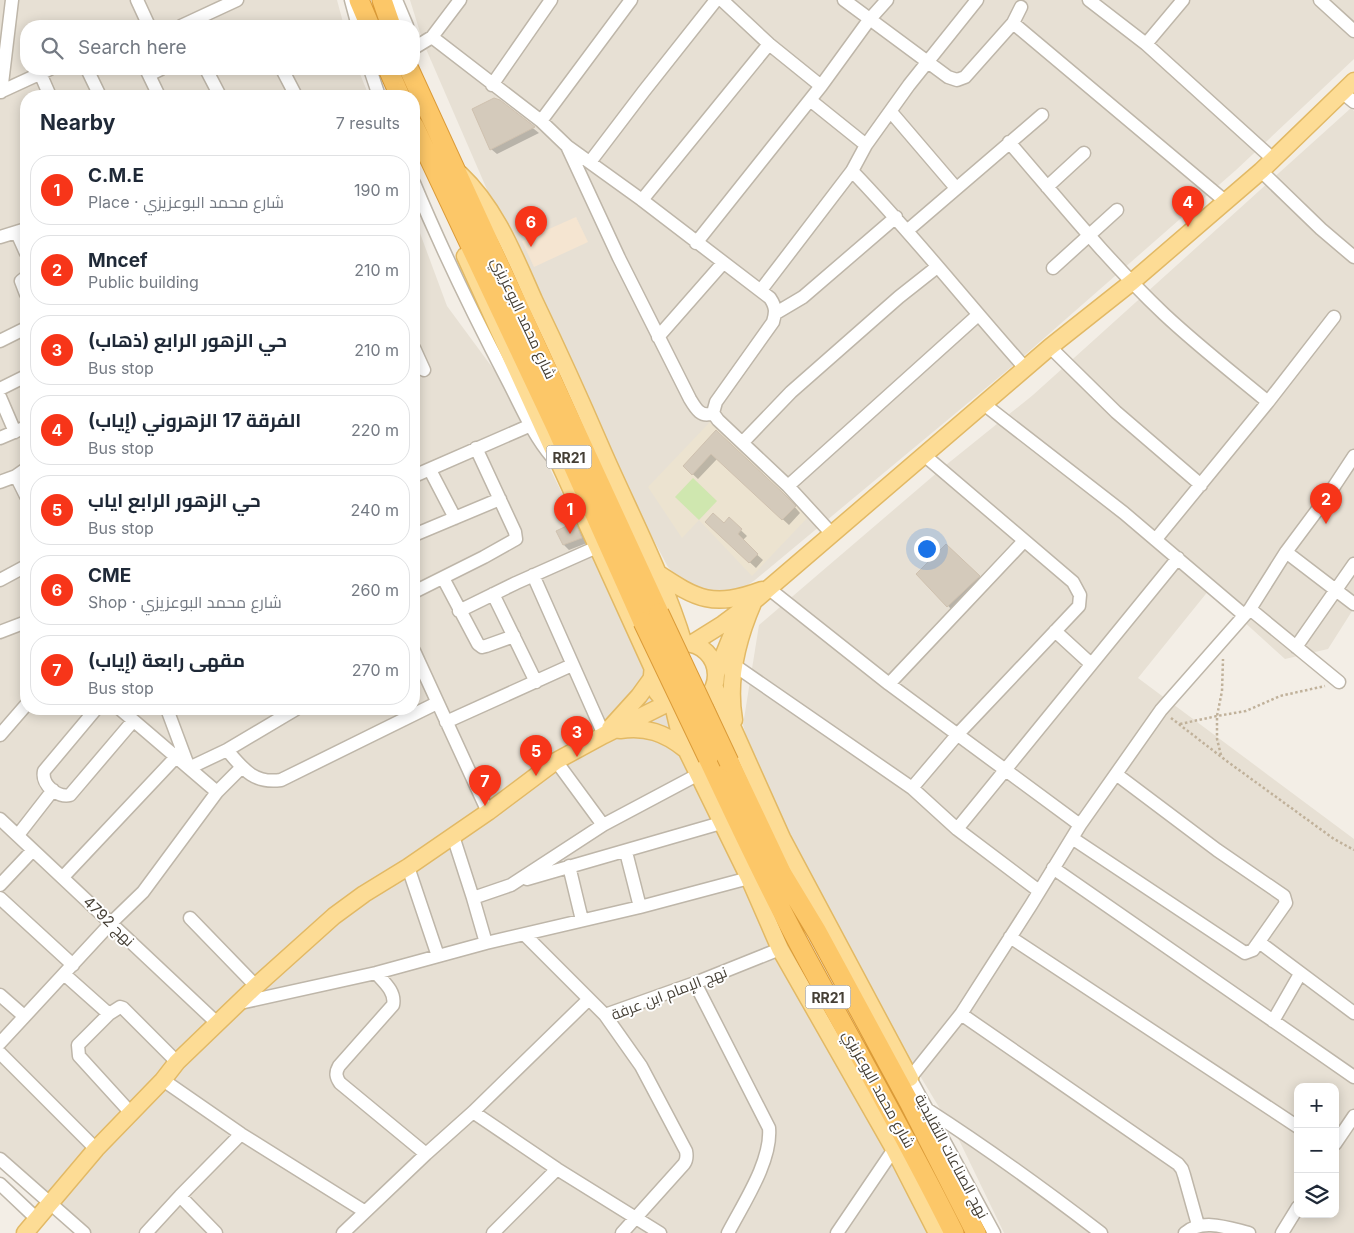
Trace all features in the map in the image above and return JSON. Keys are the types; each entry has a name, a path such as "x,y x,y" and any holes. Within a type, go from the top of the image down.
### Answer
{"highway":[{"path":"359,0 367,20"},
{"path":"382,0 390,20"},
{"path":"391,75 397,90"},
{"name":"شارع محمد البوعزيزي","path":"412,75 419,90"},
{"name":"شارع محمد البوعزيزي","path":"420,93 454,168 648,569"},
{"name":"شارع محمد البوعزيزي","path":"420,139 556,427 651,617 729,762 782,874 906,1095 976,1233"},
{"name":"RR21","path":"648,569 651,617"},
{"name":"شارع محمد البوعزيزي","path":"651,617 708,758 758,865 902,1131 954,1233"}],"main road":[{"path":"604,735 632,704 653,673 655,662 664,651 670,647 687,644 723,624 749,605 1050,347 1132,282 1350,92"},
{"path":"446,194 452,222 462,248 653,673 657,693 671,704 680,707 694,705 706,698 715,680 725,647 749,605"},
{"path":"648,569 686,591 712,600 735,599 768,588"},
{"path":"648,569 687,644 706,652 715,666 715,680 737,737 782,838 910,1078"},
{"path":"737,737 732,689 734,665 749,605"},
{"path":"25,1233 96,1149 163,1080 177,1062 256,986 334,916 488,812 556,762 604,735 671,704"},
{"path":"671,704 685,749 749,878 780,949 894,1149 937,1233"},
{"path":"604,735 632,728 647,729 661,733 685,749"}],"street":[{"path":"0,92 12,0"},
{"path":"137,0 146,20"},
{"path":"194,20 236,0"},
{"path":"351,0 356,20"},
{"path":"396,0 404,20"},
{"path":"420,42 432,37 460,0"},
{"path":"492,84 551,0"},
{"path":"541,121 631,0"},
{"path":"844,0 952,80 960,80 965,77 1013,23 1021,7"},
{"path":"696,243 887,0"},
{"path":"761,290 852,171 866,145 977,0"},
{"path":"1088,0 1146,44 1273,159"},
{"path":"1146,44 1183,0"},
{"path":"1320,0 1354,31"},
{"path":"590,162 713,1 821,86"},
{"path":"1013,23 1225,201"},
{"path":"432,37 541,121 567,146 761,290 775,304 776,313 773,322 716,402 713,413"},
{"path":"642,200 769,44"},
{"path":"0,92 36,75"},
{"path":"46,75 49,90"},
{"path":"90,75 97,90"},
{"path":"148,75 156,90"},
{"path":"209,75 217,90"},
{"path":"285,75 293,90"},
{"path":"372,75 377,90"},
{"path":"810,100 866,145"},
{"path":"891,112 956,188"},
{"path":"908,230 1042,114"},
{"path":"1009,142 1132,282 1200,346 1268,402"},
{"path":"567,146 619,258 694,406 703,414 713,413"},
{"path":"1047,187 1084,153"},
{"path":"852,171 908,230 937,267 1026,369"},
{"path":"1261,171 1321,229 1354,257"},
{"path":"420,196 498,363 542,445 561,467"},
{"path":"1053,268 1117,210"},
{"path":"776,313 803,297 896,217"},
{"path":"0,237 20,232"},
{"path":"658,337 724,263"},
{"path":"743,442 791,392 899,297 937,267"},
{"path":"788,486 978,315"},
{"path":"1156,539 1268,402 1334,317"},
{"path":"0,341 20,331"},
{"path":"1050,347 1116,412 1201,485"},
{"path":"420,361 424,370"},
{"path":"0,389 20,379"},
{"path":"0,397 20,427"},
{"path":"984,405 1339,682"},
{"path":"713,413 718,420 788,486 832,534"},
{"path":"420,474 531,425"},
{"path":"0,438 20,429"},
{"path":"420,589 516,539 515,532 476,448"},
{"path":"912,788 958,735 1079,606 1080,595 1073,582 924,456"},
{"path":"910,1078 961,1014 1080,825 1161,710 1247,612 1286,552 1327,497 1354,456"},
{"path":"430,470 455,518"},
{"path":"0,482 20,473"},
{"path":"420,533 500,499"},
{"path":"889,684 1024,541"},
{"path":"459,611 533,575 597,547"},
{"path":"1286,552 1354,604"},
{"path":"957,829 1178,558"},
{"path":"1296,647 1354,564"},
{"path":"0,580 20,569"},
{"path":"533,575 604,735"},
{"path":"443,578 459,611 482,647 514,636"},
{"path":"768,588 889,684 1080,825"},
{"path":"493,594 536,682"},
{"path":"0,632 20,624"},
{"path":"1054,632 1091,664"},
{"path":"420,665 488,812"},
{"path":"446,722 572,665"},
{"path":"734,665 912,788 957,829 1040,891"},
{"path":"420,711 437,703"},
{"path":"0,736 20,711"},
{"path":"91,715 44,771 44,781 53,790 64,796 70,795 134,721"},
{"path":"127,715 217,792"},
{"path":"169,715 189,768"},
{"path":"189,768 227,750 286,715"},
{"path":"227,750 242,767 258,779 266,781 281,780 413,715"},
{"path":"63,877 176,757"},
{"path":"556,762 603,825"},
{"path":"0,1044 24,1016 151,882 217,792 242,767"},
{"path":"1072,838 1245,953 1254,950 1286,903 1284,896 1217,850 1116,774"},
{"path":"511,885 603,825 697,775"},
{"path":"18,835 53,790"},
{"name":"نهج 4792","path":"0,819 217,1023"},
{"path":"474,898 569,866 626,852 721,823"},
{"path":"452,836 474,898 486,943"},
{"path":"0,885 33,850"},
{"path":"626,852 640,907"},
{"path":"569,866 582,920"},
{"path":"408,867 438,956"},
{"path":"1053,868 1354,1077"},
{"path":"240,1003 376,973 486,943 640,907 749,878"},
{"path":"0,898 109,1014"},
{"path":"190,918 256,986"},
{"path":"525,935 605,1015"},
{"path":"1010,937 1294,1124"},
{"path":"1259,942 1300,974 1352,1006"},
{"name":"نهج الإمام ابن عرفة","path":"622,1233 684,1164 686,1155 648,1076 605,1015 780,949"},
{"path":"376,973 393,994 393,1005 339,1066 336,1078 426,1154"},
{"path":"1273,1020 1300,974"},
{"path":"695,982 769,1128 770,1140 763,1164 728,1233"},
{"path":"0,995 24,1016"},
{"path":"343,1233 364,1211 473,1112 589,999"},
{"path":"130,1112 78,1056 78,1045 109,1014 120,1007 177,1062"},
{"path":"961,1014 1178,1164 1184,1175 1198,1225"},
{"path":"0,1052 96,1149"},
{"name":"نهج الصناعات التقليدية","path":"910,1078 994,1233"},
{"path":"163,1080 241,1134 364,1211"},
{"path":"926,1108 1055,1197 1101,1233"},
{"path":"473,1112 557,1170 660,1233"},
{"path":"1339,1138 1354,1116"},
{"path":"146,1233 241,1134"},
{"path":"952,1154 960,1142 976,1141"},
{"path":"837,1233 894,1149"},
{"path":"0,1159 84,1233"},
{"path":"497,1232 557,1170"},
{"path":"0,1184 37,1219"},
{"path":"180,1196 216,1233"},
{"path":"1282,1233 1294,1214"},
{"path":"1185,1233 1198,1225 1216,1226 1249,1233"}],"path":[{"path":"1221,757 1217,739 1217,716 1222,691 1224,638"},
{"path":"1180,724 1246,711 1280,696 1339,682"},
{"path":"1161,710 1221,757 1334,840 1354,850"}],"shaded area":[{"path":"0,0 337,0 342,20 20,20 20,75 360,75 367,90 20,90 20,715 420,715 420,233 447,306 514,397 604,577 650,682 744,865 881,1112 937,1233 76,1233 0,1155"},
{"path":"410,0 1354,0 1354,59 1236,170 1010,368 755,580 742,589 721,595 685,586 668,567 637,509 495,208 423,42 420,32 420,20 416,20"},
{"path":"1351,108 1354,111 1354,608 1328,649 1285,659 1209,590 1138,678 1354,839 1354,1233 1004,1233 960,1142 896,1036 757,774 743,725 759,625 946,465 1033,395"},
{"path":"576,217 588,242 534,267 522,241"},
{"path":"710,422 810,515 752,576 699,520 682,538 648,487"}],"green space":[{"path":"693,478 717,501 699,520 675,497"}],"building":[{"path":"494,98 500,100 535,127 490,150 472,109"},
{"path":"716,430 796,506 782,520 711,454 692,475 683,466"},
{"path":"713,513 724,523 729,517 742,529 738,534 758,554 749,563 705,522"},
{"path":"575,522 582,538 563,545 556,531"},
{"path":"946,544 980,576 947,607 916,574"}],"place":[{"name":"الفرقة 17 الزهروني (إياب)","path":"1188,227"},
{"name":"CME","path":"531,247"},
{"name":"Mncef","path":"1326,524"},
{"name":"C.M.E","path":"570,534"},
{"name":"حي الزهور الرابع (ذهاب)","path":"577,757"},
{"name":"حي الزهور الرابع اياب","path":"536,776"},
{"name":"مقهى رابعة (إياب)","path":"485,806"}]}
